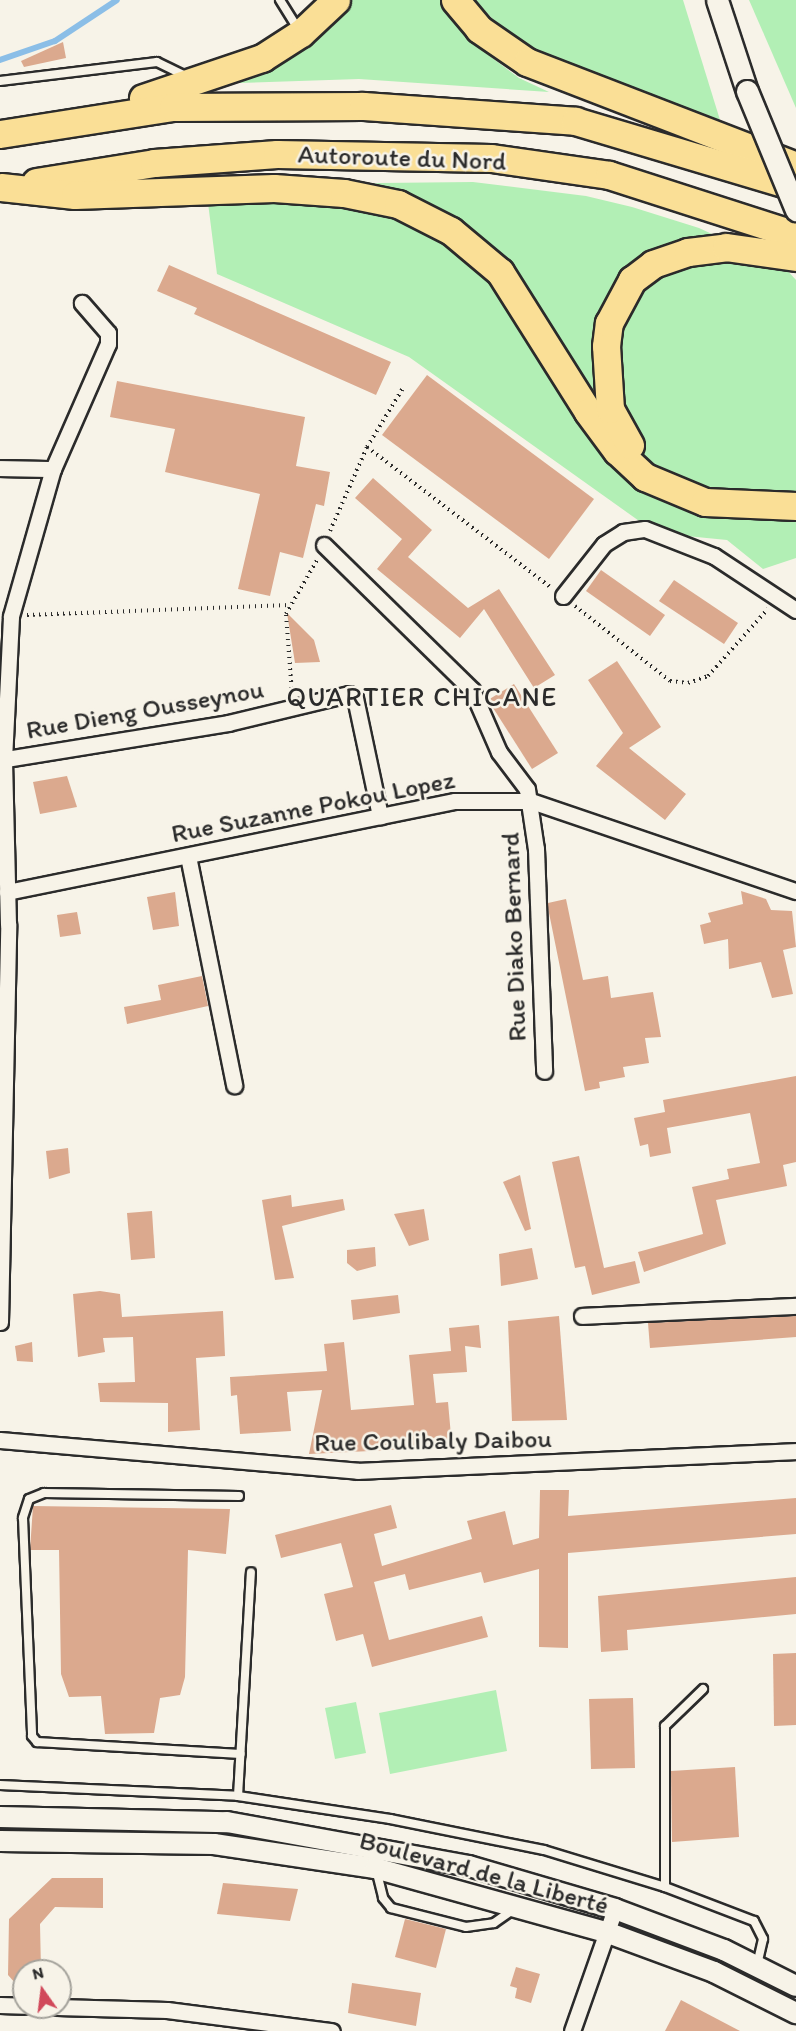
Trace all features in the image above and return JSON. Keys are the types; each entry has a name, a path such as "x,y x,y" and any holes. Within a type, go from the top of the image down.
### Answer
{"highway":[{"path":"78,121 198,82 262,58 301,33 336,0"},
{"path":"455,0 479,29 527,62 796,166"},
{"name":"Autoroute du Nord","path":"0,134 173,107 351,106 575,121 796,187"},
{"name":"Autoroute du Nord","path":"0,187 154,163 277,154 491,158 609,175 796,235"},
{"path":"0,187 75,195 274,188 344,193 398,204 451,231 500,272 588,412 617,451 645,477 705,502 796,506"},
{"path":"796,256 726,247 688,252 653,264 632,280 609,323 605,379 610,409 628,443 655,466 720,488 796,487"}],"main road":[{"path":"717,0 747,91 796,210"}],"street":[{"path":"0,1322 4,924 7,892 2,760 6,616 53,469 108,344 108,333 82,303"},
{"path":"0,468 53,469"},
{"path":"563,596 604,544 623,532 645,529 714,556 796,610"},
{"path":"324,545 472,690 499,752 531,801"},
{"name":"Rue Dieng Ousseynou","path":"2,760 228,723 341,694 355,698 380,816"},
{"name":"Rue Suzanne Pokou Lopez","path":"7,892 455,801 531,801 796,891"},
{"name":"Rue Diako Bernard","path":"531,801 544,1071"},
{"path":"188,855 234,1085"},
{"path":"582,1316 796,1306"},
{"name":"Rue Coulibaly Daibou","path":"0,1440 358,1471 796,1451"},
{"name":"Boulevard de la Liberté","path":"0,1817 227,1822 469,1866 615,1909 757,1966 796,1986"},
{"name":"Boulevard de la Liberté","path":"0,1841 214,1844 375,1868 520,1906 606,1932 714,1972 796,2013"},
{"path":"572,2031 615,1909"},
{"path":"72,2007 167,2010 332,2031"}],"lane":[{"path":"280,0 301,33"},
{"path":"0,81 157,62 198,82"},
{"path":"239,1496 44,1493 29,1499 23,1518 32,1736 37,1742 241,1754"},
{"path":"238,1796 251,1572"},
{"path":"665,1887 665,1726 703,1689"},
{"path":"0,1785 238,1796 390,1819 544,1850 665,1887 754,1921 763,1939 757,1966"},
{"path":"375,1868 382,1899 391,1908 466,1927 494,1923 520,1906"}],"path":[{"path":"293,707 286,620 290,604 324,545 367,447 404,388"},
{"path":"6,616 290,604"}],"green space":[{"path":"348,0 441,0 467,39 519,78 549,92 359,79 238,83 304,46"},
{"path":"475,0 683,0 720,120 536,52 499,26"},
{"path":"749,0 796,0 796,108"},
{"path":"473,182 586,196 632,207 699,228 785,268 796,280 796,558 763,569 727,540 656,533 409,357 217,274 208,203 379,183"},
{"path":"496,1690 507,1751 390,1774 379,1713"},
{"path":"356,1702 366,1753 335,1759 325,1708"}],"building":[{"path":"63,42 66,58 24,67 21,61"},
{"path":"169,265 391,362 376,395 194,314 197,308 157,291"},
{"path":"427,375 594,499 549,559 382,435"},
{"path":"117,381 305,417 296,466 330,472 324,506 316,504 303,558 280,552 270,596 238,589 260,494 165,472 175,429 110,417"},
{"path":"373,478 432,530 408,557 468,608 499,589 555,675 534,688 484,609 460,638 377,569 402,539 355,498"},
{"path":"601,570 665,615 650,636 586,591"},
{"path":"674,580 738,623 724,644 659,601"},
{"path":"287,613 314,640 320,662 295,663"},
{"path":"617,661 661,727 629,748 686,794 665,820 596,766 623,733 588,680"},
{"path":"514,684 558,753 532,769 488,700"},
{"path":"67,776 77,807 40,814 33,782"},
{"path":"741,891 766,899 771,910 792,911 796,947 783,950 793,994 772,998 761,962 729,969 728,939 704,944 700,925 711,922 708,913 743,904"},
{"path":"175,892 179,926 153,930 147,897"},
{"path":"566,899 583,980 608,976 611,998 653,992 661,1037 645,1038 649,1063 623,1067 625,1077 599,1082 600,1088 585,1091 548,908 548,903"},
{"path":"77,912 81,934 60,937 57,915"},
{"path":"202,976 208,1006 127,1024 124,1007 161,1000 158,985"},
{"path":"796,1076 796,1162 783,1165 787,1186 716,1200 726,1244 644,1272 638,1252 703,1234 692,1187 729,1179 727,1169 760,1163 750,1113 667,1128 671,1153 650,1157 648,1144 640,1146 634,1118 665,1112 663,1100"},
{"path":"68,1148 70,1173 49,1179 46,1151"},
{"path":"579,1156 604,1268 635,1261 640,1283 592,1295 585,1266 575,1268 552,1162"},
{"path":"520,1175 531,1229 525,1231 503,1182"},
{"path":"291,1195 292,1207 343,1199 345,1210 282,1226 294,1278 275,1280 262,1200"},
{"path":"424,1209 429,1240 409,1246 394,1214"},
{"path":"152,1211 155,1258 131,1260 127,1213"},
{"path":"375,1247 376,1266 357,1271 347,1263 347,1250"},
{"path":"532,1248 538,1279 501,1286 499,1254"},
{"path":"100,1291 120,1294 122,1317 223,1311 225,1356 196,1358 200,1430 168,1432 168,1403 100,1402 98,1383 135,1382 133,1337 103,1338 105,1352 78,1357 73,1294"},
{"path":"398,1295 400,1313 353,1320 351,1300"},
{"path":"559,1316 567,1420 512,1421 508,1321"},
{"path":"796,1316 796,1337 650,1348 648,1323"},
{"path":"479,1325 481,1348 465,1346 467,1372 433,1374 436,1403 448,1402 452,1447 309,1454 322,1390 287,1392 291,1431 240,1434 237,1395 231,1396 230,1377 327,1371 324,1344 344,1342 351,1410 414,1405 409,1355 451,1351 449,1328"},
{"path":"32,1342 33,1362 17,1361 15,1346"},
{"path":"540,1490 569,1490 568,1516 796,1498 796,1534 568,1553 568,1648 539,1647 539,1569 484,1583 481,1572 409,1590 405,1574 374,1582 389,1640 482,1616 488,1637 372,1667 363,1634 336,1641 324,1594 353,1587 341,1543 281,1558 275,1535 391,1505 397,1528 374,1534 382,1566 472,1539 467,1521 505,1511 513,1545 539,1538"},
{"path":"33,1506 230,1509 226,1554 188,1550 185,1677 180,1695 160,1698 154,1733 105,1734 101,1696 69,1697 61,1674 59,1550 30,1550"},
{"path":"796,1577 796,1614 627,1630 628,1650 601,1652 598,1596"},
{"path":"796,1653 796,1725 774,1726 773,1654"},
{"path":"633,1698 635,1768 591,1769 589,1699"},
{"path":"735,1767 739,1837 672,1842 671,1771"},
{"path":"52,1878 103,1878 103,1908 55,1907 40,1924 41,1959 12,1959 12,1980 8,1975 9,1919"},
{"path":"223,1883 298,1889 290,1921 217,1914"},
{"path":"405,1919 446,1929 436,1968 395,1957"},
{"path":"516,1967 540,1974 531,2003 515,1998 517,1988 510,1986"},
{"path":"352,1983 421,1993 416,2026 348,2013"},
{"path":"681,2000 740,2031 665,2031"}],"waterway":[{"path":"0,60 55,41 117,0"}],"district":[{"name":"QUARTIER CHICANE","path":"422,697"}]}
